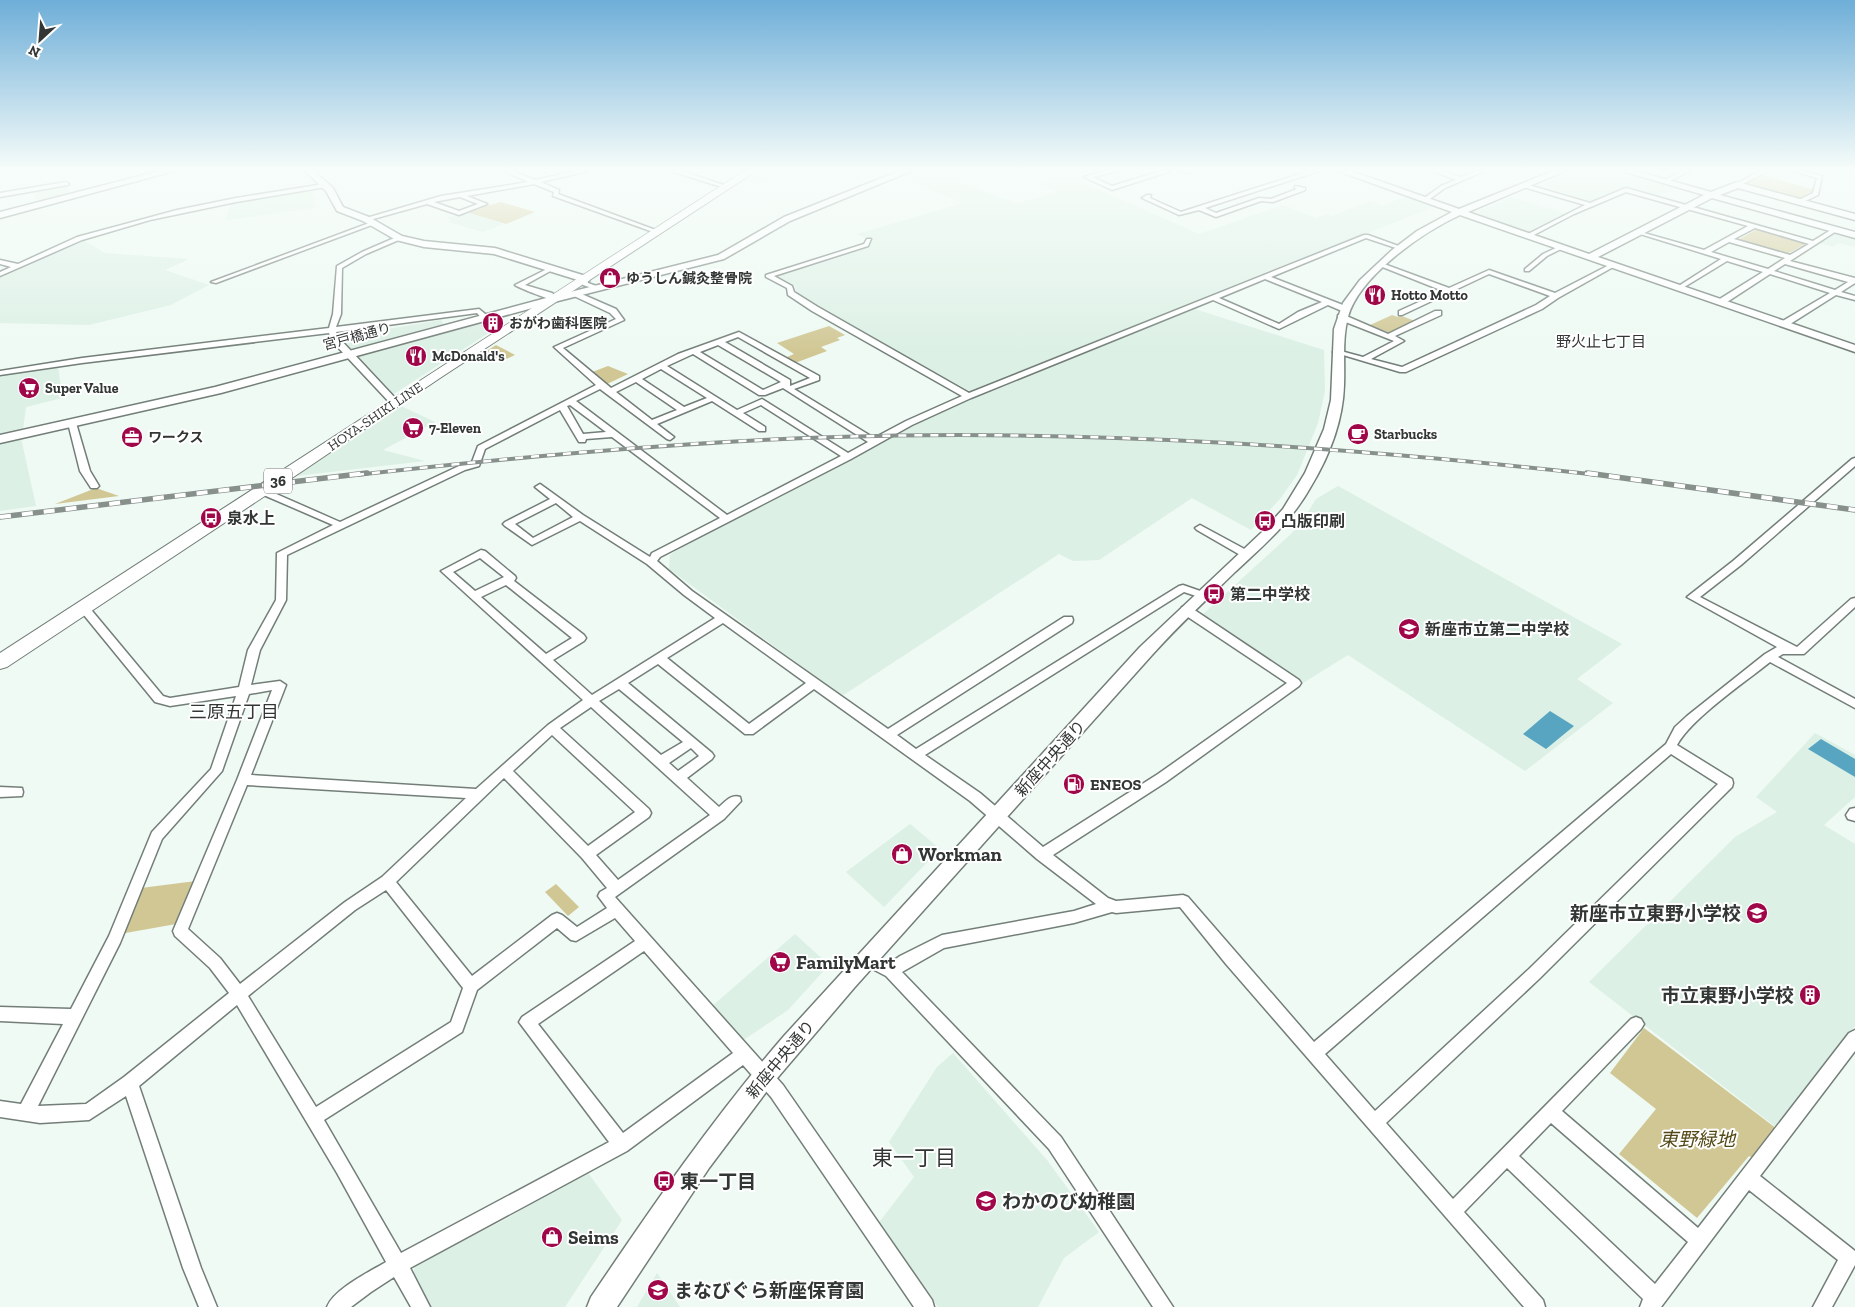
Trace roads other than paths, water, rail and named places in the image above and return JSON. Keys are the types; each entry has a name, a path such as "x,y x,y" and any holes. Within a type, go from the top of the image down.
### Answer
{"main road":[{"name":"HOYA-SHIKI LINE","path":"0,662 84,609 394,402 658,232"}],"street":[{"path":"0,274 82,238 102,232"},
{"path":"214,282 342,232"},
{"path":"389,232 399,238 424,244 495,251 585,279 585,284 589,287 598,288"},
{"name":"宮戸橋通り","path":"0,439 217,390 554,299 721,257 764,232"},
{"name":"新座中央通り","path":"601,1307 681,1188 764,1076 866,958 997,817 1148,648 1286,515 1309,478 1328,433 1337,402 1338,327 1343,313 1359,288 1401,248 1422,232"},
{"path":"1517,232 1855,349"},
{"path":"1528,236 1536,232"},
{"path":"1590,257 1639,232 1855,298"},
{"path":"1705,252 1744,232"},
{"path":"1775,232 1814,243"},
{"path":"1721,302 1833,232"},
{"path":"652,562 656,555 727,520 937,409 968,396 1093,344 1192,307 1366,236 1401,248"},
{"path":"394,402 334,338 332,329 337,314 339,267 364,253 399,238"},
{"path":"869,240 866,245 768,276 790,287 791,293 809,305 968,396"},
{"path":"1730,240 1854,281"},
{"path":"1527,270 1545,255 1562,247"},
{"path":"1678,288 1726,259"},
{"path":"0,262 18,266"},
{"path":"1382,265 1450,292"},
{"path":"1337,352 1403,370 1539,307 1555,296 1613,265"},
{"path":"552,269 519,285 549,295 554,299"},
{"path":"1402,313 1489,272 1555,296"},
{"path":"1266,277 1326,303 1400,341 1365,359"},
{"path":"1784,324 1854,281"},
{"path":"577,294 613,311 620,320 558,347 601,385 670,437"},
{"path":"1214,298 1279,327 1301,314 1326,303"},
{"path":"0,373 79,360 218,345 479,311 486,318"},
{"path":"1389,336 1438,314"},
{"path":"612,393 681,356 739,334 816,378 762,393 695,352"},
{"path":"719,342 787,382 786,386"},
{"path":"661,367 762,430"},
{"path":"637,379 683,410"},
{"path":"26,1112 117,934 157,836 216,770 244,691 254,650 281,600 282,553 462,468 476,464 481,448 571,409 601,385"},
{"path":"786,386 874,442"},
{"path":"754,406 761,398 762,393"},
{"path":"651,423 712,398"},
{"path":"736,413 762,402 848,457"},
{"path":"571,409 614,434 727,520"},
{"path":"571,409 581,438 614,434"},
{"path":"72,423 85,471 94,486"},
{"path":"1791,650 1692,597 1737,563 1855,461"},
{"path":"540,487 580,517 652,562 688,593 975,797 1042,855 1103,902 1111,906"},
{"path":"262,491 340,525"},
{"path":"557,500 508,524 532,542 580,517"},
{"path":"1200,528 1246,554"},
{"path":"474,596 511,578 481,553 446,570 474,596 592,700 719,815"},
{"path":"507,580 580,638 546,659"},
{"path":"916,755 1183,588 1202,595"},
{"path":"1314,1053 1670,747 1679,730 1691,719 1781,650 1800,651 1855,601"},
{"path":"84,609 159,699 164,702 280,685 180,931 215,963 238,994 343,1167 356,1195 399,1264 421,1307"},
{"path":"1042,855 1162,778 1295,683 1186,610"},
{"path":"0,1109 40,1115 89,1112 130,1083 238,994 350,906 387,881 552,728 592,700 724,617"},
{"path":"888,735 1068,620"},
{"path":"1770,657 1855,704"},
{"path":"659,658 750,731 815,682"},
{"path":"620,684 708,756 678,778"},
{"path":"552,728 644,814 588,854"},
{"path":"660,762 692,742"},
{"path":"1374,1123 1534,974 1727,783 1670,747"},
{"path":"505,771 588,854 617,888"},
{"path":"243,780 479,794"},
{"path":"0,792 17,792"},
{"path":"735,801 719,815 605,896 777,1091 924,1307"},
{"path":"387,881 472,986"},
{"path":"890,971 905,960 942,942 1074,917 1111,906 1184,901 1374,1123 1536,1307"},
{"path":"313,1118 457,1027 472,986 557,919 576,935 616,910"},
{"path":"621,1144 527,1022 645,942"},
{"path":"866,958 890,971 1055,1144 1164,1307"},
{"path":"0,1014 75,1017"},
{"path":"1452,1212 1636,1024"},
{"path":"1507,1156 1653,1302 1855,1038"},
{"path":"336,1307 364,1285 399,1264 621,1144 744,1054"},
{"path":"130,1083 192,1268 208,1307"},
{"path":"1551,1112 1700,1241"},
{"path":"1748,1178 1852,1253 1822,1307"}],"water":[{"path":"1550,711 1574,726 1546,749 1523,734"},
{"path":"1821,739 1855,759 1855,777 1808,749"}],"railway":[{"path":"356,475 536,456 656,446 776,439 932,435 1123,438 1218,442 1408,456 1598,475"},
{"path":"0,517 367,473"},
{"path":"1587,473 1855,510"}],"place":[{"name":"ゆうしん鍼灸整骨院","path":"610,278"},
{"name":"Hotto Motto","path":"1375,295"},
{"name":"おがわ歯科医院","path":"493,323"},
{"name":"McDonald's","path":"416,356"},
{"name":"Super Value","path":"29,388"},
{"name":"7-Eleven","path":"413,428"},
{"name":"Starbucks","path":"1358,434"},
{"name":"ワークス","path":"132,437"},
{"name":"泉水上","path":"211,518"},
{"name":"凸版印刷","path":"1265,521"},
{"name":"第二中学校","path":"1214,594"},
{"name":"新座市立第二中学校","path":"1409,629"},
{"name":"ENEOS","path":"1074,784"},
{"name":"Workman","path":"902,854"},
{"name":"新座市立東野小学校","path":"1757,913"},
{"name":"FamilyMart","path":"780,962"},
{"name":"市立東野小学校","path":"1810,995"},
{"name":"東一丁目","path":"664,1181"},
{"name":"わかのび幼稚園","path":"986,1201"},
{"name":"Seims","path":"552,1237"},
{"name":"まなびぐら新座保育園","path":"658,1290"}],"district":[{"name":"野火止七丁目","path":"1601,342"},
{"name":"三原五丁目","path":"234,712"},
{"name":"東一丁目","path":"914,1158"}],"park label":[{"name":"東野緑地","path":"1697,1139"}]}
